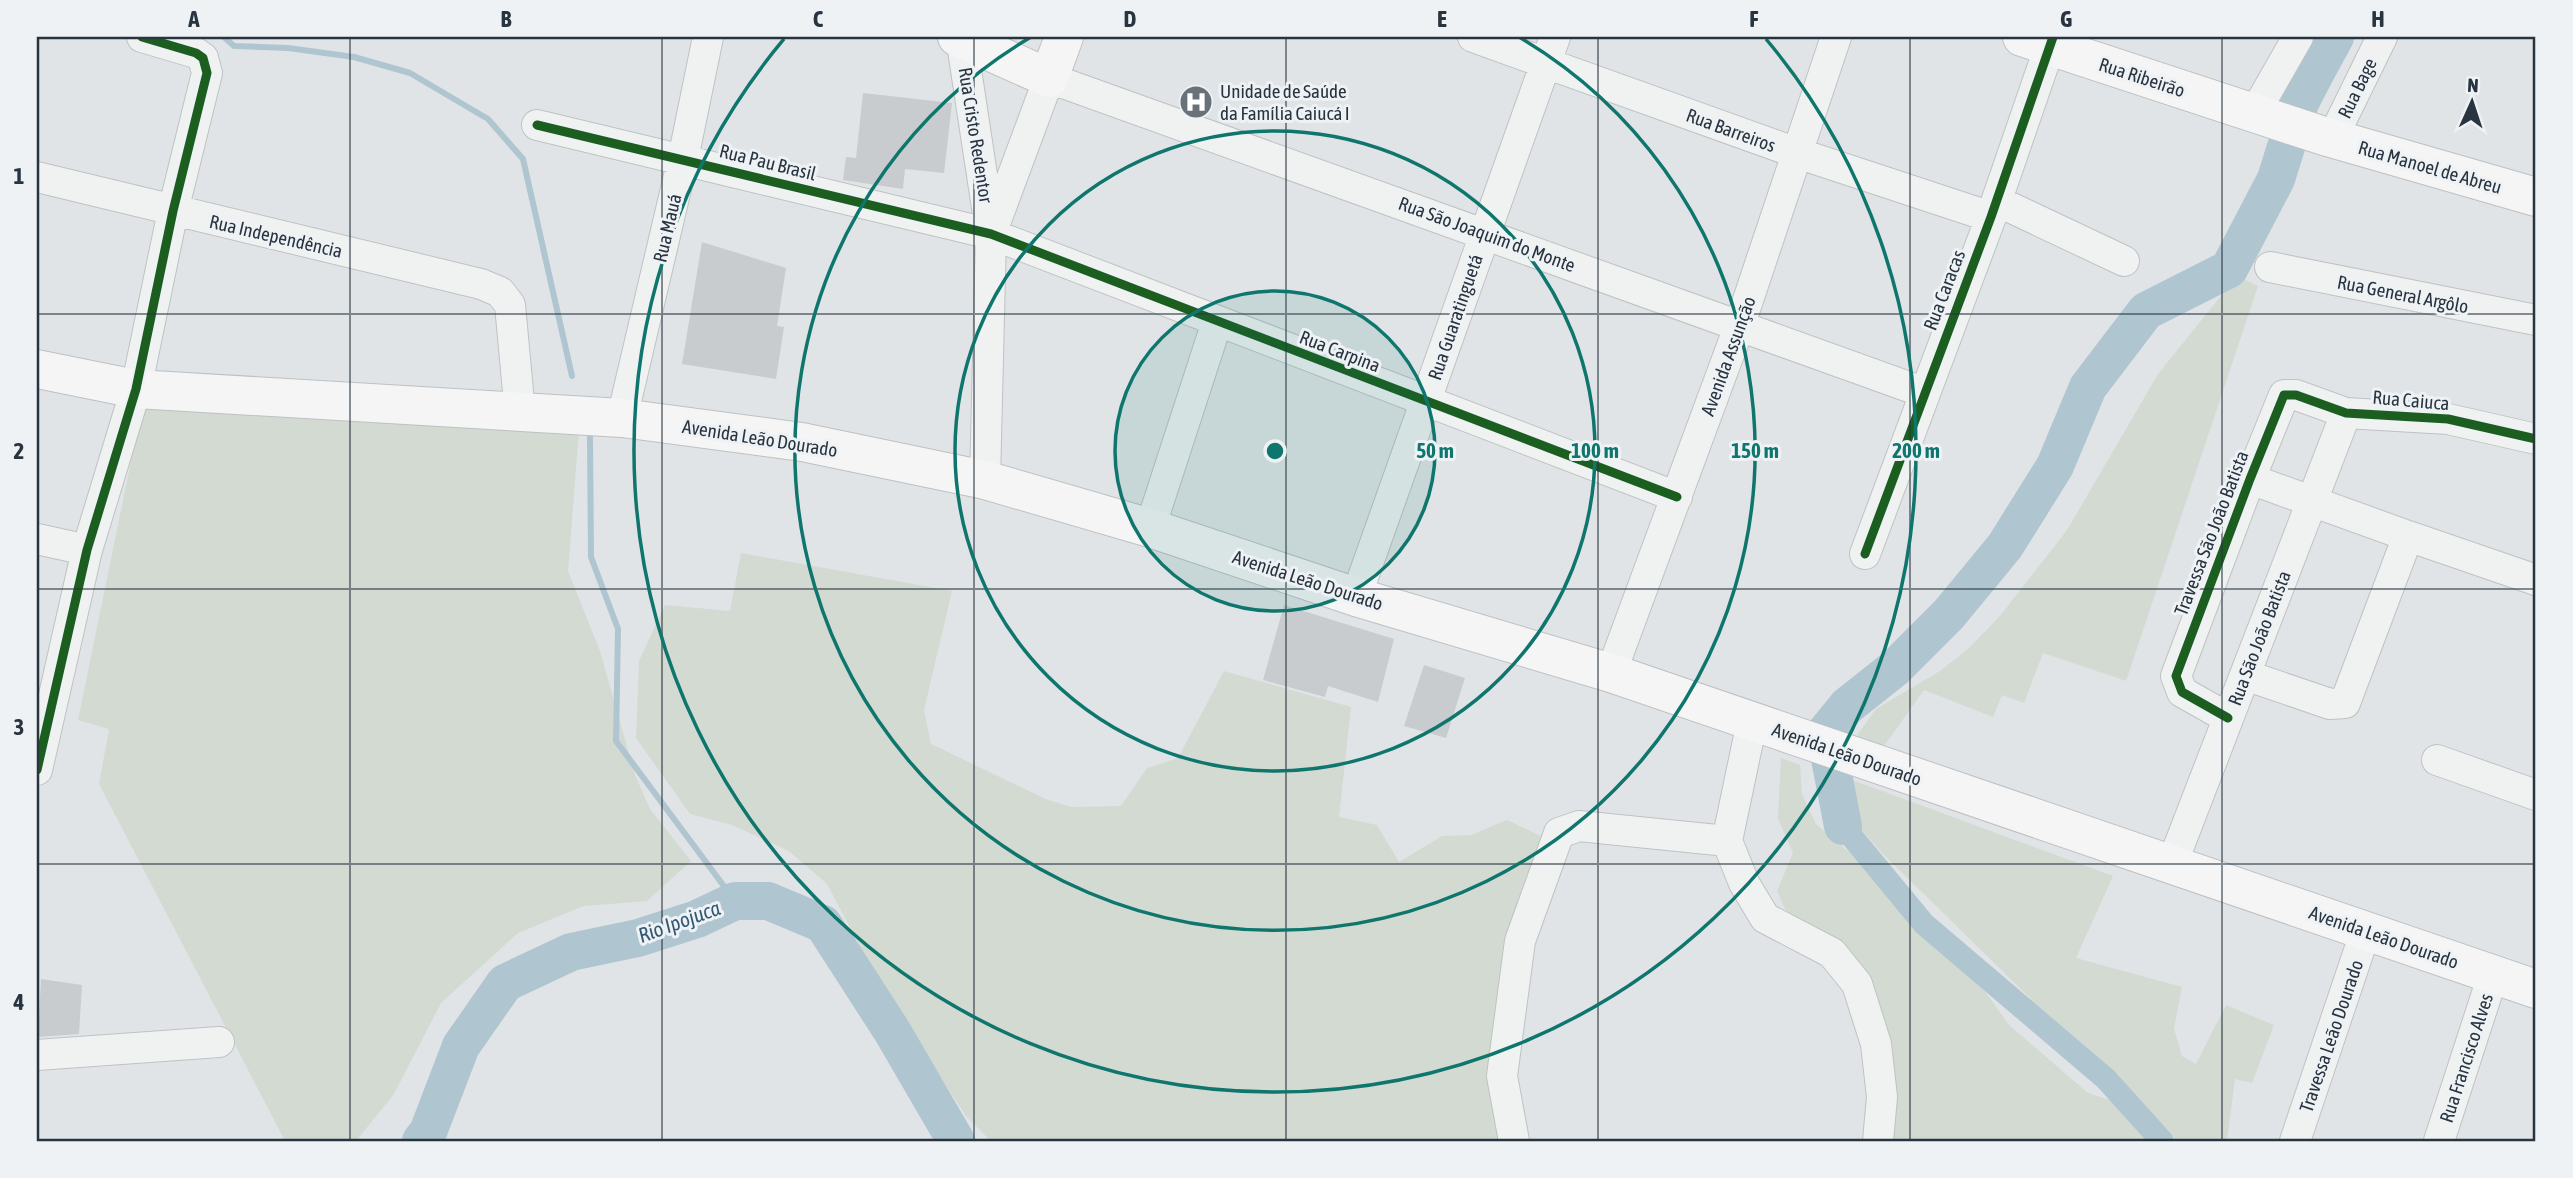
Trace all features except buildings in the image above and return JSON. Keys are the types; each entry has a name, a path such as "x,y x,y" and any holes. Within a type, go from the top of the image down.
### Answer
{"main road":[{"path":"960,37 1049,78 1064,37"},
{"name":"Rua Ribeirão","path":"2042,40 2259,116 2328,137"},
{"name":"Rua Manoel de Abreu","path":"2328,137 2536,197"},
{"name":"Avenida Leão Dourado","path":"37,369 136,389 622,418 802,442 985,480 1150,528 1356,597 1611,673 2536,989"}],"street":[{"path":"37,769 43,707 136,389 173,212 207,73 203,58 178,46 142,37"},
{"name":"Rua Mauá","path":"622,418 683,159 708,37"},
{"name":"Rua Cristo Redentor","path":"960,37 991,234"},
{"name":"Rua Barreiros","path":"1473,37 1551,50 1797,153 1994,209 2124,261"},
{"name":"Avenida Assunção","path":"1611,673 1740,327 1836,37"},
{"path":"2259,116 2298,37"},
{"name":"Rua Bage","path":"2328,137 2382,37"},
{"name":"Rua Caracas","path":"1865,554 1923,392 1994,209 2042,40"},
{"name":"Rua Guaratinguetá","path":"1356,597 1551,50"},
{"path":"985,480 991,234 1049,78"},
{"name":"Rua São Joaquim do Monte","path":"1049,78 1484,232 1923,392"},
{"name":"Rua Pau Brasil","path":"537,125 991,234"},
{"name":"Rua Independência","path":"37,177 173,212 481,284 500,292 510,305 520,413"},
{"name":"Rua Carpina","path":"991,234 1677,497"},
{"name":"Rua General Argôlo","path":"2270,267 2536,320"},
{"path":"1150,528 1217,322"},
{"name":"Rua Caiuca","path":"2284,395 2296,395 2346,413 2448,419 2536,439"},
{"name":"Travessa São João Batista","path":"2228,718 2182,692 2176,685 2179,668 2249,478 2284,395"},
{"name":"Rua São João Batista","path":"2172,864 2346,413"},
{"path":"2249,478 2311,503 2536,581 2532,595 2536,604"},
{"path":"2245,675 2330,704 2345,704 2408,537"},
{"path":"37,539 87,550"},
{"path":"1752,722 1727,841 1744,883 1765,918 1832,953 1857,984 1877,1044 1882,1097 1878,1141"},
{"path":"2437,760 2536,795"},
{"path":"1514,1141 1502,1076 1520,942 1559,833 1579,827 1727,841"},
{"name":"Travessa Leão Dourado","path":"2295,1141 2367,930"},
{"name":"Rua Francisco Alves","path":"2439,1141 2493,975"},
{"path":"37,1055 219,1042"}],"shaded area":[{"path":"2237,276 2258,286 2126,681 2043,653 2024,703 2002,695 1993,717 1924,690 1879,753 1850,745 1876,709 1940,671 1968,649 2000,616 2067,530 2158,374"},
{"path":"144,398 579,431 568,571 600,651 635,775 650,809 691,861 647,901 584,906 518,933 441,1003 394,1094 356,1141 285,1141 99,784 109,729 78,720"},
{"path":"741,553 952,591 924,710 931,744 1048,800 1072,807 1121,806 1147,768 1178,758 1224,671 1351,707 1339,817 1377,825 1399,862 1442,836 1471,835 1507,820 1547,839 1500,1141 991,1141 966,1116 884,992 827,884 789,851 732,825 690,814 636,738 639,661 665,605 730,611"},
{"path":"1781,758 1800,765 1802,794 1816,824 1887,884 1911,917 1944,944 1977,980 2009,1025 2088,1093 2116,1102 2153,1141 1892,1141 1886,1043 1809,930 1785,909 1777,891 1793,853 1778,818"},
{"path":"1847,778 2113,876 2076,958 2182,987 2174,1029 2182,1056 2196,1064 2226,1005 2274,1025 2252,1083 2235,1079 2227,1141 2176,1141 2118,1076 2040,1008 1882,853 1854,821"}],"water":[{"path":"2315,37 2355,37 2311,123 2274,111"}],"waterway":[{"path":"224,37 234,46 288,48 354,57 410,73 488,119 523,159 572,376"},
{"path":"1843,826 1825,733 1847,706 1895,668 1949,614 2005,546 2055,466 2088,387 2146,311 2229,269 2276,179 2301,99 2335,37"},
{"path":"590,437 591,557 618,629 616,741 735,901"},
{"path":"1843,826 1924,924 2106,1079 2162,1141"},
{"name":"Rio Ipojuca","path":"421,1141 428,1132 461,1046 505,983 571,952 638,938 697,919 735,901 768,901 823,924 892,1031 956,1141"}],"cycle path":[{"path":"37,770 87,550 136,389 173,211 207,73 203,58 196,53 142,37"},
{"path":"1865,554 1991,217 2053,37"},
{"path":"537,125 991,234 1677,497"},
{"path":"2228,718 2182,692 2176,676 2284,395 2296,395 2346,413 2448,419 2536,439"}],"place":[{"name":"Unidade de Saúde da Família Caiucá I","path":"1196,102"}]}
